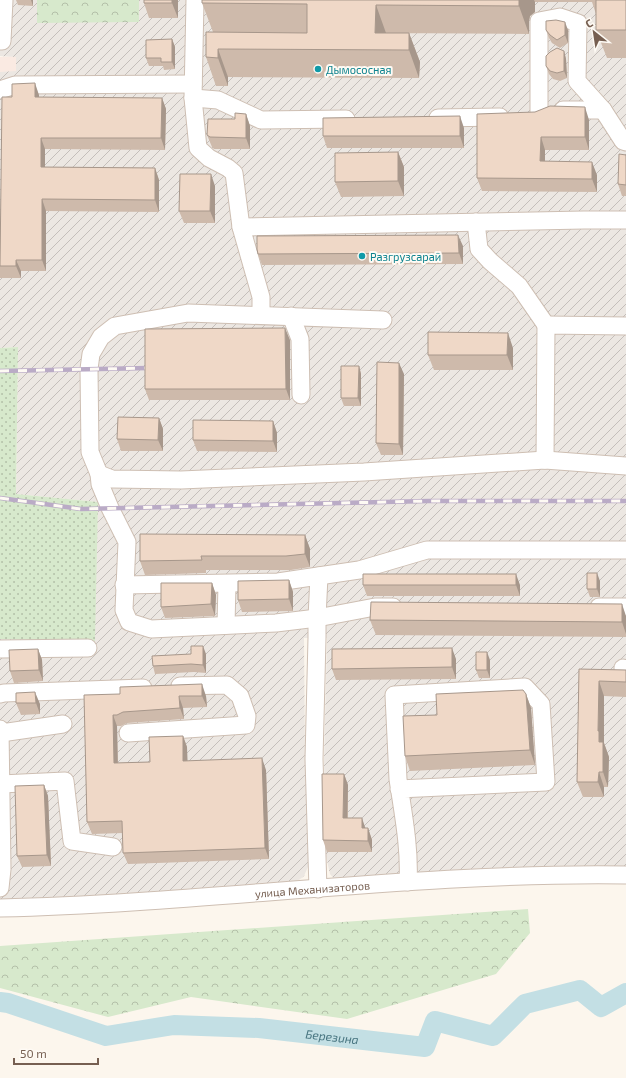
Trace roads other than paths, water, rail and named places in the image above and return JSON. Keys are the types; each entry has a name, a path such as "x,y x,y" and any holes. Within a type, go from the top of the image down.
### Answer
{"street":[{"path":"0,41 2,41 4,0"},
{"path":"195,0 193,91 198,148 208,158 228,168 234,173 241,227 261,297 261,314"},
{"path":"526,116 539,21 560,17 578,23 577,81 602,110 623,141 626,142"},
{"path":"0,90 15,85 193,91 218,100 261,120 363,119"},
{"path":"425,118 526,116 551,109 602,110"},
{"path":"241,227 626,220"},
{"path":"476,222 479,250 519,286 546,324 545,460"},
{"path":"383,320 261,314 188,313 115,326 101,337 91,354 89,369 90,452 99,474 100,484 127,542 124,610 129,622 151,629 276,623 317,618 375,607 407,607"},
{"path":"291,316 300,338 301,394"},
{"path":"546,324 626,326"},
{"path":"99,474 112,479 181,480 364,472 545,460 626,466"},
{"path":"124,585 278,582 358,570 427,550 626,550"},
{"path":"318,889 314,759 319,576"},
{"path":"226,625 227,584"},
{"path":"587,607 626,607"},
{"path":"0,649 88,648"},
{"path":"0,694 227,685 240,696 247,716 246,725 128,733"},
{"path":"399,789 546,782 540,704 525,687 394,695 398,779 399,789 406,830 409,869 408,882"},
{"path":"0,888 2,869 0,731 63,724"},
{"path":"1,784 65,781 72,841 113,847"},
{"name":"улица Механизаторов","path":"0,908 103,905 297,889 318,889 408,882 567,875 626,876"}],"waterway":[{"name":"Березина","path":"0,1002 8,1003 106,1036 174,1025 259,1028 425,1047 435,1021 493,1036 525,1004 580,990 601,1007 626,993"}],"railway":[{"path":"0,371 149,368"},
{"path":"0,498 81,509 428,501 626,501"}],"place":[{"name":"Дымососная","path":"318,69"},
{"name":"Разгрузсарай","path":"362,256"}]}
